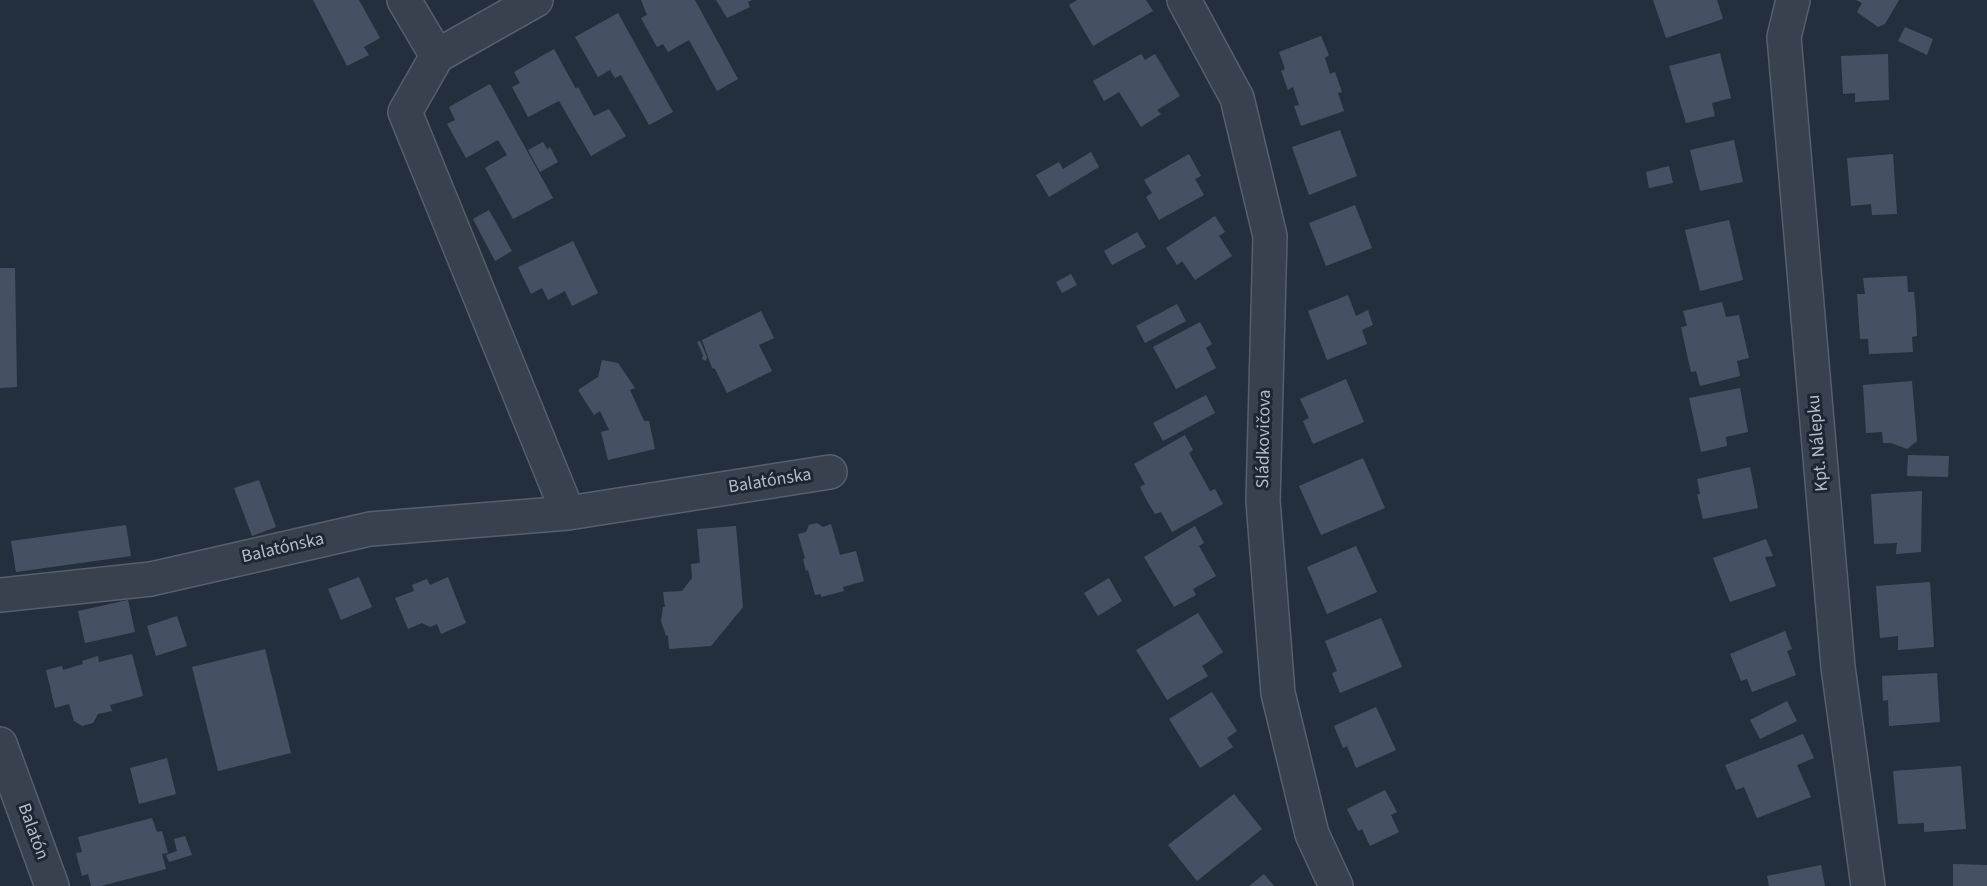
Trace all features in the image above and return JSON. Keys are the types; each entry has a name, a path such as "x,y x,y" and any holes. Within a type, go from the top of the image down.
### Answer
{"street":[{"path":"404,0 437,56"},
{"path":"536,0 437,56 405,112 568,513"},
{"name":"Sládkovičova","path":"1184,0 1237,98 1270,236 1263,501 1278,693 1312,834 1336,886"},
{"name":"Kpt. Nálepku","path":"1793,0 1784,37 1838,667 1868,886"},
{"name":"Balatónska","path":"0,595 151,579 370,529 568,513 830,472"},
{"name":"Balatón","path":"0,744 52,886"}],"building":[{"path":"313,0 359,0 380,38 364,47 369,55 347,66"},
{"path":"641,0 695,0 738,79 717,91 689,40 668,52 663,44 657,47 641,18 647,15"},
{"path":"716,0 752,0 748,2 750,7 727,18"},
{"path":"1077,0 1146,0 1153,11 1093,46 1069,5"},
{"path":"1653,0 1717,0 1723,19 1666,38"},
{"path":"1856,0 1899,0 1885,24 1878,27 1857,12 1862,3"},
{"path":"618,13 673,112 649,125 621,75 615,78 610,70 598,77 575,37"},
{"path":"1905,27 1933,39 1927,55 1898,41"},
{"path":"1321,36 1329,55 1325,58 1330,74 1335,72 1342,92 1338,93 1344,111 1301,126 1294,106 1299,105 1293,87 1288,90 1281,71 1285,69 1279,52"},
{"path":"554,49 594,116 609,109 626,136 591,156 559,101 528,117 512,87 520,83 514,72"},
{"path":"1720,53 1731,98 1712,103 1715,116 1686,123 1669,66"},
{"path":"1141,54 1145,60 1155,54 1180,96 1157,110 1161,114 1141,127 1119,92 1104,101 1093,81"},
{"path":"1888,54 1889,100 1855,102 1855,93 1843,94 1841,56"},
{"path":"490,84 553,198 513,219 485,168 507,155 498,140 466,158 447,124 455,120 449,107"},
{"path":"1340,130 1357,176 1309,195 1292,147"},
{"path":"1734,140 1743,182 1700,191 1690,150"},
{"path":"543,142 547,149 550,147 558,162 540,172 528,150"},
{"path":"1091,152 1099,167 1049,197 1036,175 1059,162 1063,169"},
{"path":"1189,154 1201,176 1195,179 1204,195 1159,220 1146,197 1152,193 1144,180"},
{"path":"1893,154 1897,214 1872,215 1871,204 1851,206 1847,158"},
{"path":"1669,166 1673,183 1649,188 1646,172"},
{"path":"1355,205 1372,248 1326,266 1309,223"},
{"path":"489,210 512,251 495,261 473,219"},
{"path":"1215,216 1225,232 1219,236 1232,256 1195,280 1182,261 1177,265 1166,248"},
{"path":"1729,220 1743,280 1700,291 1685,230"},
{"path":"1137,232 1146,247 1112,265 1104,251"},
{"path":"573,241 598,293 572,306 565,291 548,300 542,288 531,294 518,267"},
{"path":"0,268 15,268 17,387 0,388"},
{"path":"1071,274 1077,285 1062,293 1056,282"},
{"path":"1907,276 1908,292 1914,292 1916,314 1917,336 1912,337 1913,352 1869,354 1868,339 1860,339 1857,294 1865,294 1863,278"},
{"path":"1348,295 1356,316 1368,310 1373,325 1362,330 1367,344 1327,360 1308,311"},
{"path":"1722,302 1726,317 1739,315 1749,358 1737,361 1740,376 1700,386 1696,371 1691,372 1686,350 1681,327 1687,326 1683,311"},
{"path":"1177,304 1186,321 1145,343 1136,326"},
{"path":"761,311 774,338 759,345 772,371 727,393 715,369 712,368 702,340"},
{"path":"1200,322 1212,344 1206,348 1216,368 1176,389 1153,347"},
{"path":"700,341 707,357 706,361 702,359 703,355 697,342"},
{"path":"602,360 618,363 635,388 630,390 644,421 649,421 655,449 608,460 601,432 609,430 600,411 594,415 578,390 598,377"},
{"path":"1346,379 1364,422 1313,444 1303,421 1309,418 1300,399"},
{"path":"1912,381 1917,441 1907,449 1891,443 1883,443 1882,432 1866,433 1863,385"},
{"path":"1740,388 1748,432 1726,437 1727,446 1701,452 1689,398"},
{"path":"1206,395 1215,413 1163,441 1153,423"},
{"path":"1185,435 1193,450 1189,453 1210,491 1215,489 1223,504 1172,532 1161,512 1155,514 1147,501 1140,487 1145,484 1134,464"},
{"path":"1908,455 1949,456 1948,477 1907,476"},
{"path":"1363,458 1385,508 1321,535 1299,486"},
{"path":"1750,467 1758,508 1703,519 1697,494 1700,494 1697,479"},
{"path":"259,480 276,527 252,536 234,488"},
{"path":"1922,491 1921,552 1896,554 1897,543 1874,544 1871,494"},
{"path":"817,523 823,527 831,524 840,555 856,551 864,581 843,587 844,591 821,597 821,594 815,595 808,570 806,571 798,534 806,532 809,525"},
{"path":"126,525 131,556 16,572 11,541"},
{"path":"736,526 743,607 711,646 669,649 668,635 666,636 661,621 663,607 665,607 663,592 682,591 692,578 691,564 700,563 697,529"},
{"path":"1195,526 1204,543 1199,546 1216,576 1193,589 1196,595 1174,607 1144,557"},
{"path":"1766,539 1773,556 1765,557 1776,586 1730,602 1713,558"},
{"path":"1356,546 1377,592 1327,614 1307,567"},
{"path":"359,577 372,607 341,620 328,589"},
{"path":"448,577 466,623 441,634 437,624 430,627 422,623 408,629 395,598 414,591 412,585 427,579 430,585"},
{"path":"1109,578 1122,601 1098,616 1084,593"},
{"path":"1930,582 1934,647 1898,650 1898,636 1880,638 1876,586"},
{"path":"128,600 135,632 85,643 78,611"},
{"path":"1198,613 1223,652 1202,666 1208,676 1167,700 1136,650"},
{"path":"177,616 187,646 156,656 147,626"},
{"path":"1381,618 1402,667 1340,693 1332,673 1337,671 1325,641"},
{"path":"1785,631 1792,649 1787,651 1796,675 1752,692 1747,679 1741,681 1730,654"},
{"path":"265,649 291,753 218,771 192,667"},
{"path":"132,654 143,696 110,705 112,711 98,714 93,723 82,726 74,721 69,704 55,708 46,670 62,666 63,670 83,664 82,661 98,656 99,662"},
{"path":"1937,673 1940,722 1889,726 1888,700 1883,701 1882,676"},
{"path":"1212,692 1237,731 1227,738 1233,747 1200,768 1169,719"},
{"path":"1787,701 1797,721 1760,739 1750,720"},
{"path":"1376,707 1396,750 1356,768 1347,746 1343,748 1334,726"},
{"path":"1803,734 1814,758 1797,765 1811,797 1757,818 1744,787 1736,790 1725,765"},
{"path":"167,758 176,794 139,804 130,768"},
{"path":"1961,766 1966,829 1924,832 1924,823 1898,824 1893,771"},
{"path":"1385,790 1397,812 1391,815 1399,832 1370,846 1362,829 1358,831 1347,809"},
{"path":"1234,794 1262,829 1197,881 1168,845"},
{"path":"152,818 157,832 162,831 168,853 162,854 166,869 101,886 91,886 88,874 82,876 76,853 82,852 78,837"},
{"path":"185,836 192,855 169,862 166,855 177,851 174,839"},
{"path":"1953,864 1987,865 1987,886 1953,886"},
{"path":"1821,865 1825,886 1769,886 1767,876"},
{"path":"1264,874 1274,886 1249,886"}]}
